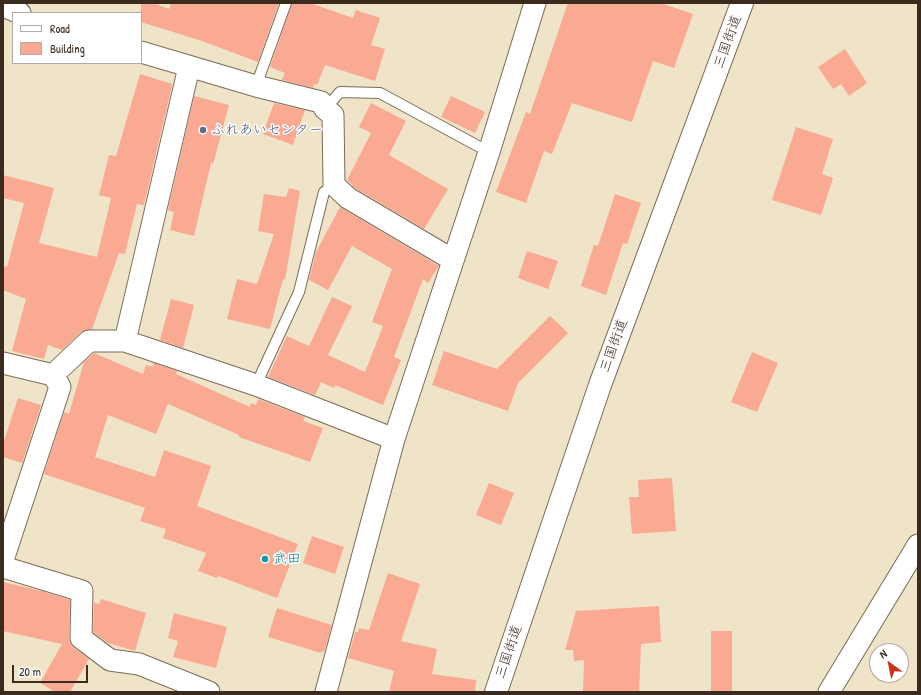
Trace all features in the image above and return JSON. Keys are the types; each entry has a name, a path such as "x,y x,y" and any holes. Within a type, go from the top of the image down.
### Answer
{"highway":[{"name":"三国街道","path":"496,692 600,385 742,3"}],"street":[{"path":"326,692 394,439 489,152 536,3"},
{"path":"3,6 18,12"},
{"path":"142,52 256,86 321,102 325,109 333,115 334,185 348,198 453,260"},
{"path":"124,341 189,67"},
{"path":"53,375 89,341 124,341 256,385 394,439"},
{"path":"3,362 53,375 60,387 3,560"},
{"path":"829,692 918,545"},
{"path":"3,567 82,591 81,638 110,660 139,664 209,692"}],"lane":[{"path":"256,86 286,3"},
{"path":"325,109 340,92 380,93 489,152"},
{"path":"256,385 299,292 324,192 334,185"}],"building":[{"path":"141,3 153,3 169,9 171,3 279,3 258,62 202,41 142,22"},
{"path":"292,3 310,3 353,18 356,10 380,18 371,45 385,49 375,81 325,65 317,85 314,84 313,88 282,80 285,73 270,67"},
{"path":"568,3 661,3 693,14 674,68 653,61 632,122 572,103 552,154 544,151 526,203 496,192 526,112 530,114"},
{"path":"845,49 867,83 849,96 841,84 833,89 818,67"},
{"path":"140,74 172,84 171,90 144,205 137,204 125,254 119,253 92,329 81,332 62,350 48,345 44,359 12,351 26,299 3,290 3,266 7,267 24,203 3,198 3,175 54,188 39,243 97,257 111,198 99,195 109,155 116,156"},
{"path":"194,96 229,105 213,164 211,163 194,236 170,230 174,212 168,210"},
{"path":"451,96 485,112 475,133 441,117"},
{"path":"274,103 305,110 293,145 263,134"},
{"path":"371,103 406,121 389,155 448,189 424,229 355,188 347,180 371,133 359,127"},
{"path":"796,127 833,139 822,174 833,178 821,215 772,200"},
{"path":"289,188 300,191 285,280 283,279 270,329 227,319 237,279 257,284 274,234 258,231 264,194 286,197"},
{"path":"615,194 641,203 627,244 623,243 606,295 581,286 594,245 598,246"},
{"path":"340,207 439,266 428,283 423,279 394,357 401,360 383,405 335,385 334,388 321,382 315,395 268,377 287,336 309,346 332,297 352,306 328,355 365,372 383,326 372,322 392,269 352,246 328,290 309,280 316,252"},
{"path":"527,251 558,261 548,289 518,278"},
{"path":"171,299 194,305 183,348 160,340"},
{"path":"550,316 568,333 518,383 508,411 432,385 444,351 497,369"},
{"path":"752,352 778,363 757,412 731,402"},
{"path":"94,353 143,374 146,365 153,367 154,363 177,371 176,374 250,407 251,403 256,405 258,399 305,417 303,421 323,428 310,462 239,437 239,435 168,404 156,434 108,415 95,457 155,477 164,450 211,466 197,506 298,544 277,598 218,576 217,578 198,571 206,553 163,538 166,529 140,521 145,508 44,474 64,412 69,414 84,362"},
{"path":"18,398 41,405 22,463 3,457 3,444"},
{"path":"672,478 676,531 632,534 629,497 639,497 638,480"},
{"path":"489,483 514,493 501,525 476,515"},
{"path":"312,536 344,547 335,574 303,563"},
{"path":"388,573 420,584 401,641 437,649 432,674 476,680 475,692 389,692 394,671 348,658 355,632 358,632 359,628 369,630"},
{"path":"3,582 42,591 70,600 70,643 74,648 89,659 70,692 55,692 40,683 62,644 3,631"},
{"path":"101,599 146,613 135,651 108,643 93,632 94,603 99,604"},
{"path":"659,606 661,642 641,644 639,692 583,692 584,660 574,661 573,650 565,650 576,611"},
{"path":"277,608 332,625 324,652 322,651 321,653 268,637"},
{"path":"174,613 227,627 216,668 173,657 178,641 168,638"},
{"path":"711,631 732,631 732,692 711,692"}],"place":[{"name":"ふれあいセンター","path":"203,130"},
{"name":"武田","path":"265,559"}]}
